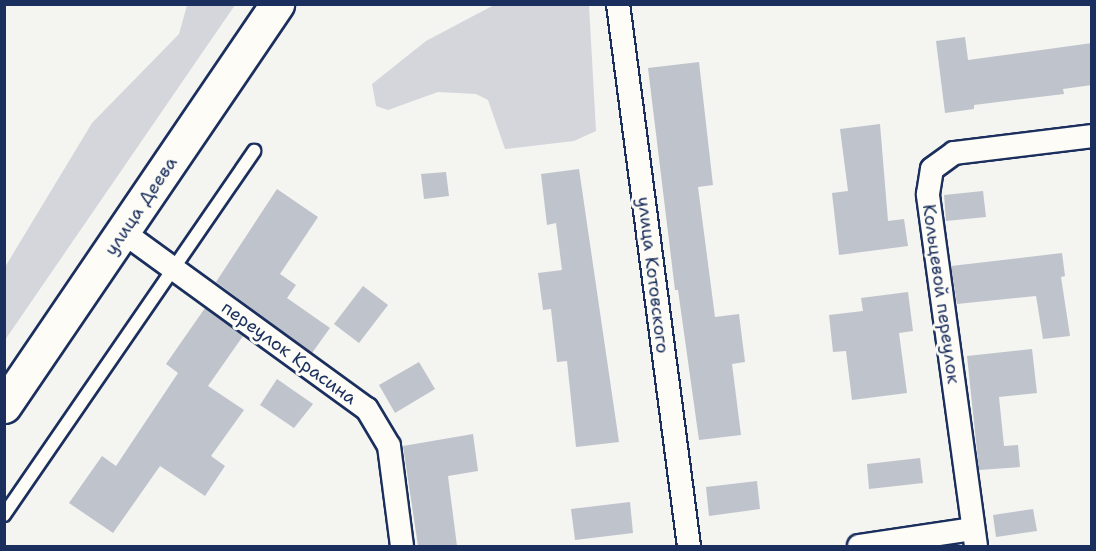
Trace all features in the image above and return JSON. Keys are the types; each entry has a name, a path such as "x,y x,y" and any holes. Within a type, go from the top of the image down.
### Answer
{"main road":[{"name":"улица Деева","path":"4,406 278,4"}],"street":[{"name":"улица Котовского","path":"618,4 689,546"},
{"name":"Кольцевой переулок","path":"975,538 928,194 932,169 954,153 1092,136"},
{"name":"переулок Красина","path":"123,232 367,409 389,446 402,546"},
{"path":"859,546 975,538"}],"lane":[{"path":"4,515 254,151"}],"shaded area":[{"path":"187,5 235,5 5,340 5,267 92,123 179,34"},
{"path":"494,5 589,5 596,131 574,141 505,149 488,100 476,94 438,92 388,110 376,106 372,84 426,41"}],"building":[{"path":"965,37 968,60 1092,43 1092,85 1063,89 1064,94 974,105 974,109 945,113 936,41"},
{"path":"699,62 713,185 698,187 715,317 739,314 745,362 732,364 741,435 699,440 678,290 675,290 648,68"},
{"path":"880,124 888,221 904,219 908,246 839,255 832,193 848,191 840,129"},
{"path":"579,169 619,442 576,447 567,361 557,362 551,309 543,310 538,273 562,270 556,223 547,225 541,174"},
{"path":"446,172 449,196 424,199 421,174"},
{"path":"277,189 318,217 280,274 296,285 287,298 330,328 312,353 216,282"},
{"path":"983,191 986,217 946,221 944,195"},
{"path":"1062,253 1065,276 1061,277 1070,336 1043,339 1036,296 957,304 951,266"},
{"path":"363,286 388,305 359,343 334,324"},
{"path":"908,292 913,331 899,333 907,393 852,400 846,351 833,352 829,315 863,311 861,298"},
{"path":"205,308 243,336 208,386 244,410 211,456 225,466 205,496 160,466 113,533 69,503 102,456 116,466 178,373 166,364"},
{"path":"1032,349 1037,393 999,397 1004,446 1018,445 1020,467 979,470 967,356"},
{"path":"419,362 435,389 395,413 379,385"},
{"path":"277,379 313,404 294,428 260,405"},
{"path":"473,434 478,471 448,476 457,546 418,546 403,446"},
{"path":"920,458 923,483 869,489 867,464"},
{"path":"757,481 760,509 709,516 706,487"},
{"path":"630,502 633,533 575,540 571,509"},
{"path":"1033,509 1037,531 996,537 993,515"}]}
